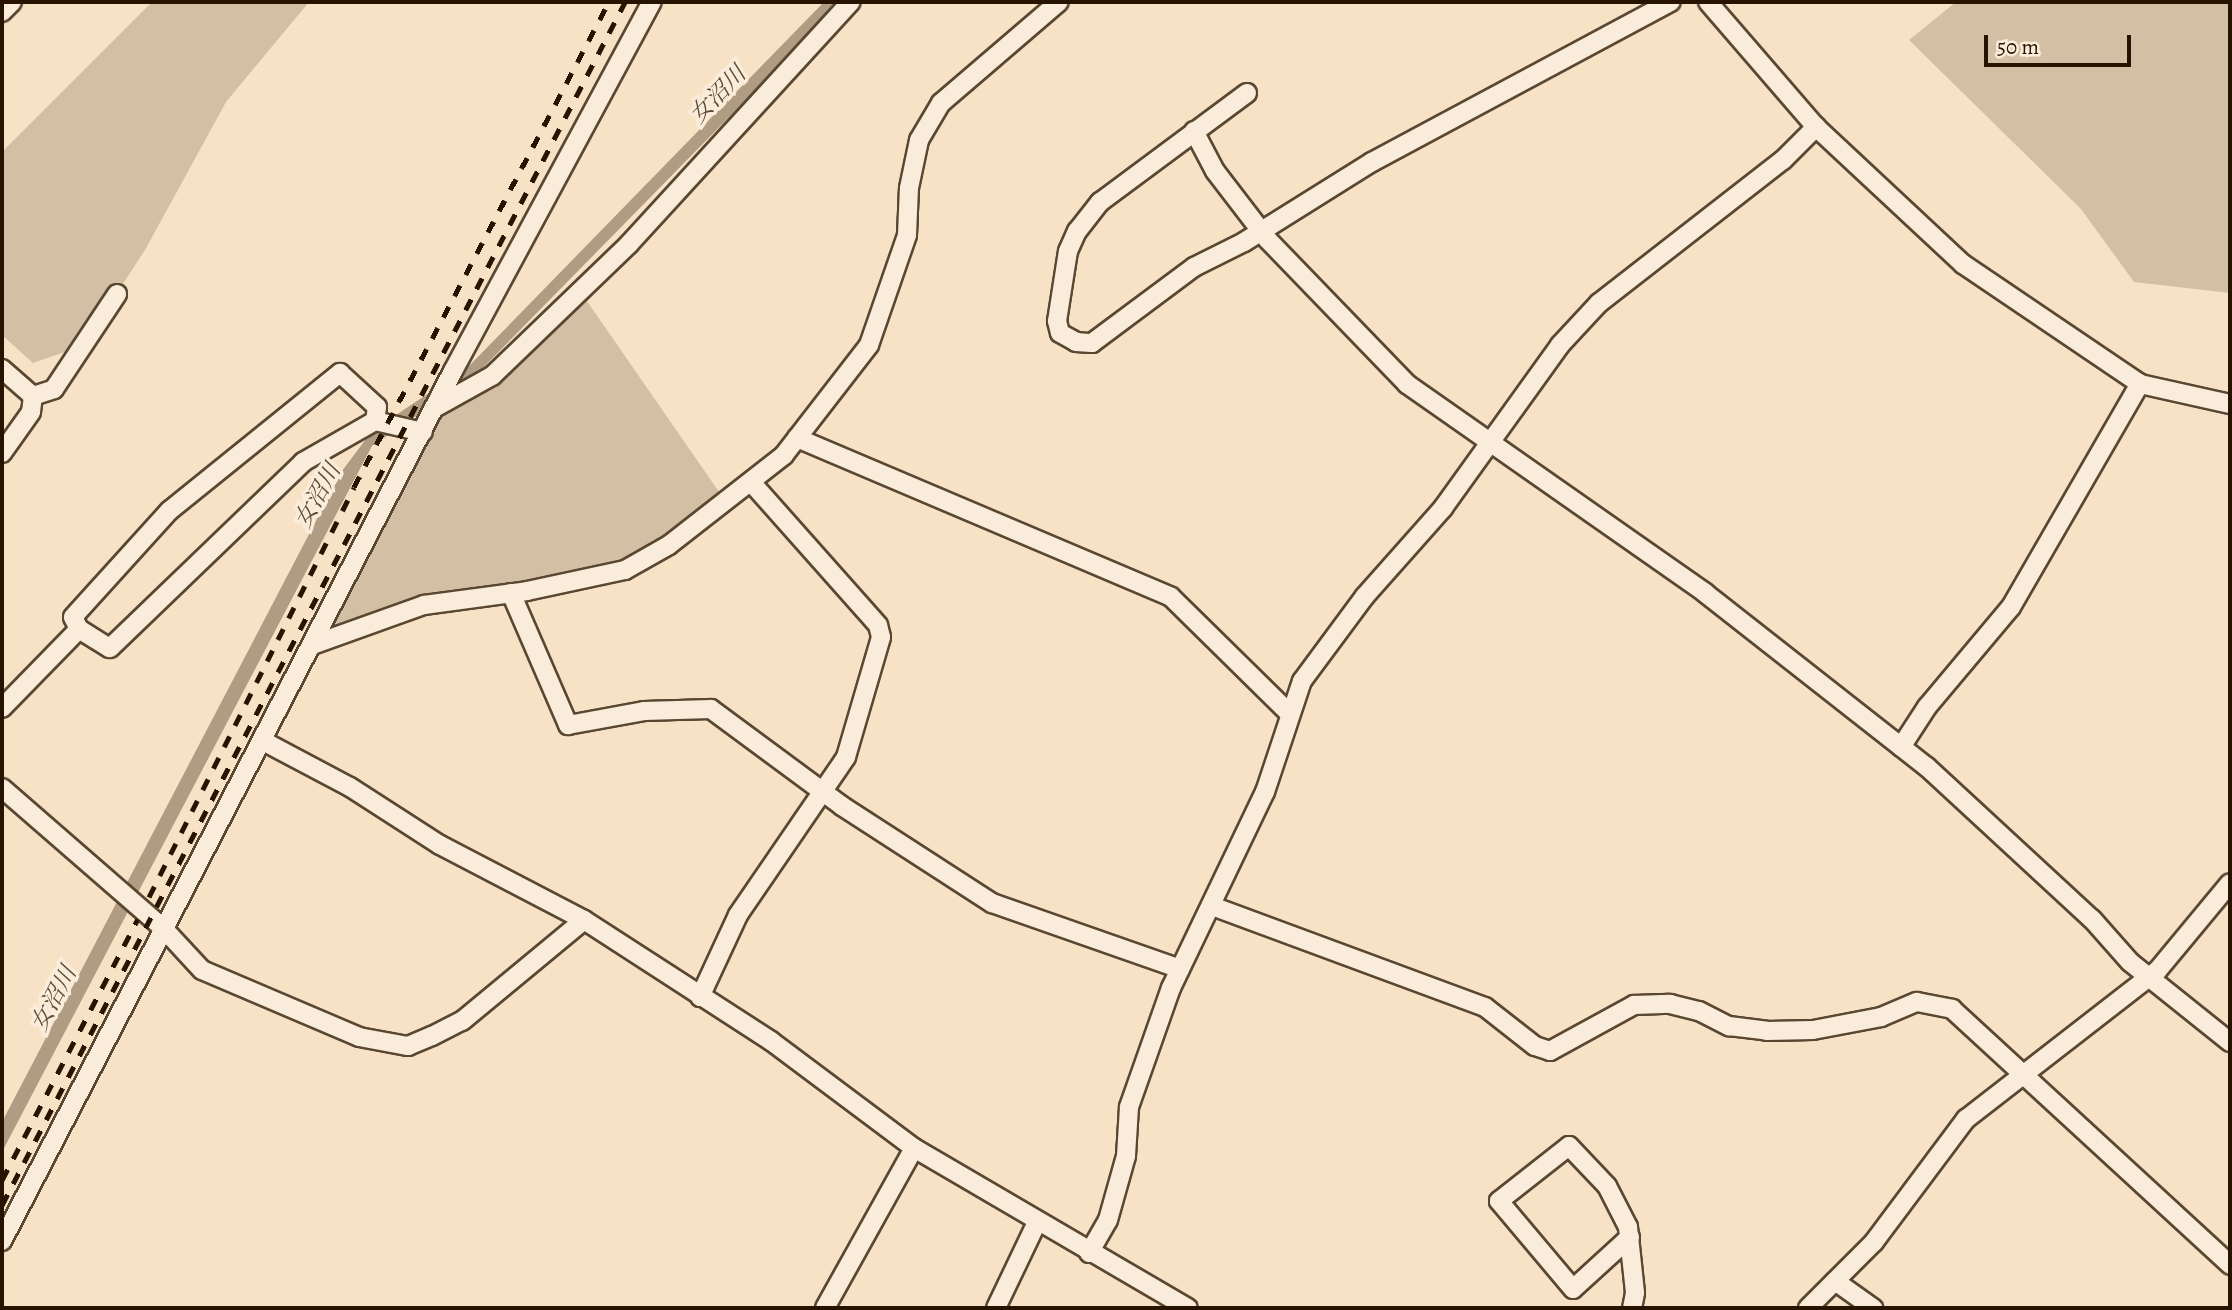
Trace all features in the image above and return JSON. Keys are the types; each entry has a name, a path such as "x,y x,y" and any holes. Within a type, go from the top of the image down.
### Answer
{"street":[{"path":"2,12 12,2"},
{"path":"2,1241 316,644 438,407 453,371 652,2"},
{"path":"438,407 492,376 619,253 851,2"},
{"path":"316,644 424,606 511,593 625,570 668,545 751,482 797,438 869,345 907,235 909,188 919,140 941,103 1059,2"},
{"path":"1247,93 1100,202 1077,231 1068,251 1057,321 1060,333 1076,342 1092,342 1194,267 1261,231 1371,162 1671,2"},
{"path":"1708,2 1816,127 1963,264 2140,384 2230,404"},
{"path":"1089,1253 1108,1220 1126,1156 1129,1107 1181,969 1265,792 1289,713 1302,681 1331,639 1491,443 1560,345 1599,303 1783,160 1816,127"},
{"path":"1194,131 1215,171 1261,231 1407,384 1704,593 1901,747 2092,919 2149,978 2230,1042"},
{"path":"33,396 54,389 117,294"},
{"path":"2,369 33,396"},
{"path":"376,421 377,407 340,373 169,511 91,593 73,617 79,629 110,648 303,462 376,421 423,432"},
{"path":"1901,747 1927,706 2011,607 2140,384"},
{"path":"2,453 31,412 33,396"},
{"path":"797,438 1171,597 1289,713"},
{"path":"700,997 738,915 846,757 881,637 878,625 751,482"},
{"path":"511,593 568,725 644,711 711,709 823,792 992,903 1181,969"},
{"path":"2,708 79,629"},
{"path":"263,741 350,787 440,845 584,920 771,1041 914,1148 1089,1253 1188,1308"},
{"path":"2,788 164,929 202,970 359,1037 408,1046 462,1021 584,920"},
{"path":"1808,1308 1874,1242 1966,1119 2149,978 2230,883"},
{"path":"1212,906 1485,1007 1535,1046 1550,1051 1634,1005 1670,1004 1699,1011 1729,1026 1767,1031 1813,1030 1881,1017 1917,1002 1952,1009 2230,1265"},
{"path":"1630,1237 1573,1289 1499,1201 1569,1146 1607,1186 1630,1237 1632,1308"},
{"path":"825,1308 914,1148"},
{"path":"996,1308 1037,1222"},
{"path":"1835,1281 1872,1308"}],"shaded area":[{"path":"152,2 309,2 226,102 145,250 82,346 33,363 2,335 2,152"},
{"path":"824,2 842,2 474,377 372,446 2,1152 2,1122 342,471 372,431 468,367"},
{"path":"1956,2 2230,2 2230,293 2134,282 2081,209 1909,40"},
{"path":"580,291 726,502 625,570 463,598 315,644 438,406 492,376"}],"railway":[{"path":"149,897 354,487 609,2"},
{"path":"2,1205 625,2"},
{"path":"2,1180 138,919"}],"water label":[{"name":"女沼川","path":"718,95"},
{"name":"女沼川","path":"318,496"},
{"name":"女沼川","path":"54,999"}]}
